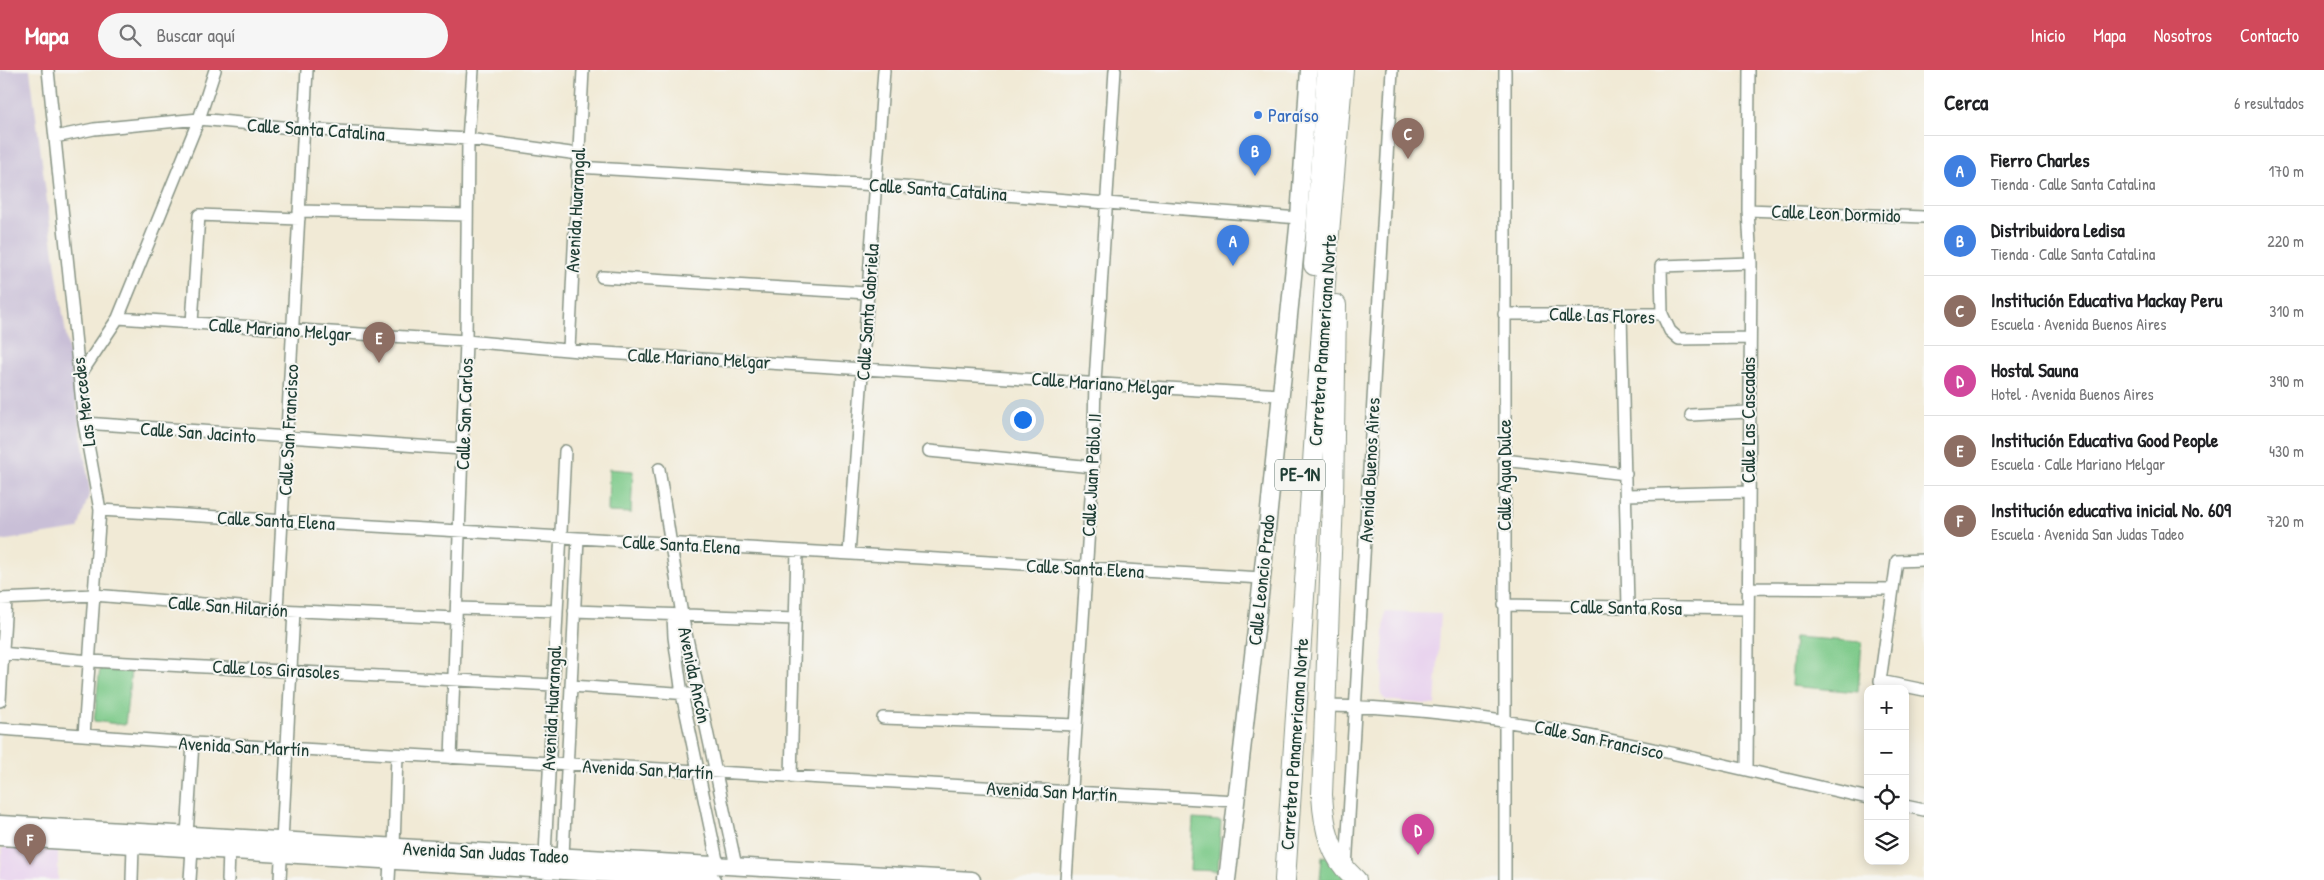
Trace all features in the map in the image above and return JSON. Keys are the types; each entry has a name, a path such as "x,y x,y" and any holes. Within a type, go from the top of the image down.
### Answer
{"highway":[{"name":"Carretera Panamericana Norte","path":"1271,880 1294,571 1326,70"},
{"name":"Carretera Panamericana Norte","path":"1285,880 1326,268 1343,70"},
{"path":"1331,225 1336,303 1334,499 1323,815 1333,852 1351,875"}],"street":[{"name":"Las Mercedes","path":"48,70 84,423 100,510 84,735"},
{"path":"80,375 118,318 199,120 215,70"},
{"name":"Calle San Francisco","path":"278,610 307,70"},
{"name":"Calle San Carlos","path":"451,758 466,341 468,139 473,70"},
{"name":"Avenida Huarangal","path":"569,349 583,70"},
{"name":"Calle Santa Gabriela","path":"849,554 884,70"},
{"name":"Calle Juan Pablo II","path":"1066,880 1093,467 1094,382 1114,70"},
{"name":"Calle Leoncio Prado","path":"1227,880 1262,578 1298,218 1309,70"},
{"name":"Avenida Buenos Aires","path":"1351,875 1355,707 1392,70"},
{"name":"Calle Agua Dulce","path":"1505,70 1505,880"},
{"name":"Calle Las Cascadas","path":"1746,770 1748,338 1751,263 1748,210 1749,70"},
{"name":"Calle Santa Catalina","path":"55,137 94,129 199,120 303,129 468,139 578,154"},
{"name":"Calle Santa Catalina","path":"577,167 1105,201 1298,218"},
{"name":"Calle Leon Dormido","path":"1748,210 1924,217"},
{"path":"192,323 198,215 467,215"},
{"path":"1662,314 1661,266 1751,263"},
{"path":"602,277 868,293"},
{"name":"Calle Las Flores","path":"1504,314 1662,314 1670,331 1680,339 1748,338"},
{"path":"1621,314 1628,607"},
{"name":"Calle Mariano Melgar","path":"118,318 1280,395"},
{"path":"1691,415 1748,412"},
{"name":"Calle San Jacinto","path":"84,423 462,449"},
{"name":"Avenida Huarangal","path":"544,868 565,451"},
{"path":"929,451 1093,467"},
{"path":"1504,460 1626,474"},
{"name":"Avenida Ancón","path":"659,469 670,543 677,615 699,695 737,873"},
{"path":"1626,495 1748,492"},
{"name":"Calle Santa Elena","path":"100,510 1262,578"},
{"name":"Avenida Huarangal","path":"563,869 578,538"},
{"path":"791,777 797,551"},
{"path":"1924,560 1897,561 1880,681 1924,690"},
{"path":"1747,588 1893,589"},
{"name":"Calle San Hilarión","path":"3,599 94,595 294,611 456,613 556,611"},
{"path":"0,701 3,599"},
{"name":"Calle Santa Rosa","path":"1504,605 1747,609"},
{"path":"280,880 294,611"},
{"path":"574,612 795,619"},
{"name":"Avenida Ancón","path":"677,615 674,637 682,694 699,771 717,875"},
{"name":"Calle Los Girasoles","path":"2,653 90,661 552,685"},
{"path":"571,686 699,695"},
{"name":"Calle San Francisco","path":"1326,706 1505,720 1614,741 1864,797"},
{"path":"883,718 1076,725"},
{"name":"Avenida San Martín","path":"0,729 194,743 451,758 1236,801"},
{"path":"190,880 189,842 194,743"},
{"path":"389,880 397,754"},
{"path":"1909,807 1924,810"},
{"name":"Avenida San Judas Tadeo","path":"0,824 189,842 392,854 544,868 717,875 737,873 972,880"},
{"name":"Avenida San Judas Tadeo","path":"0,837 133,845 189,842 228,851 281,847"},
{"path":"132,880 133,845"},
{"path":"228,851 228,880"}],"shaded area":[{"path":"0,70 30,70 55,262 90,491 78,529 0,541"},
{"path":"1385,612 1441,614 1435,705 1386,700 1381,695"},
{"path":"7,845 58,847 58,880 0,880 2,849"}],"green space":[{"path":"609,469 633,471 631,513 608,512"},
{"path":"1794,637 1862,642 1858,692 1791,686"},
{"path":"100,667 131,671 125,725 94,721"},
{"path":"1193,819 1221,821 1218,871 1190,870"},
{"path":"1326,856 1347,880 1320,880 1322,857"}],"place":[{"name":"Paraíso","path":"1258,115"},
{"name":"Institución Educativa Mackay Peru","path":"1408,159"},
{"name":"Distribuidora Ledisa","path":"1255,176"},
{"name":"Fierro Charles","path":"1233,266"},
{"name":"Institución Educativa Good People","path":"379,363"},
{"name":"Hostal Sauna","path":"1418,855"},
{"name":"Institución educativa inicial No. 609","path":"30,865"}]}
